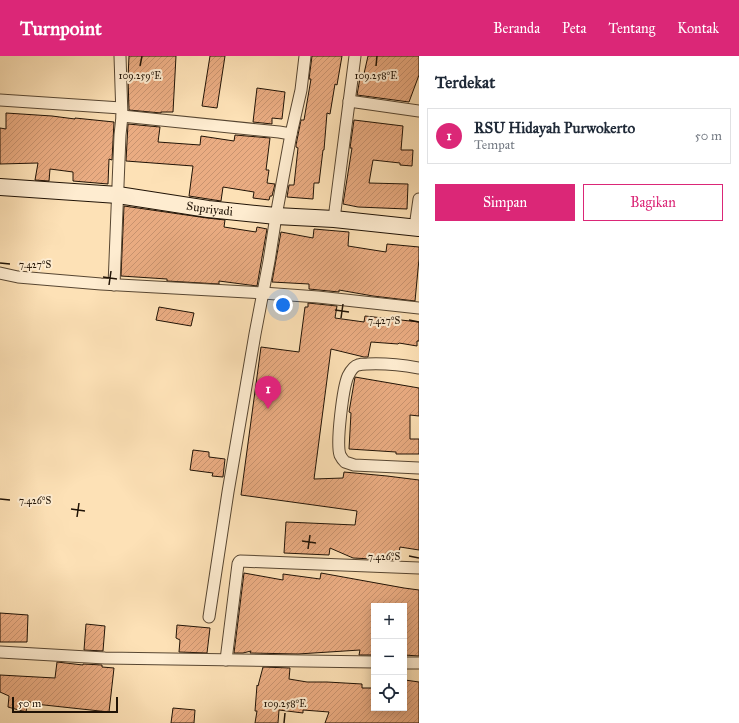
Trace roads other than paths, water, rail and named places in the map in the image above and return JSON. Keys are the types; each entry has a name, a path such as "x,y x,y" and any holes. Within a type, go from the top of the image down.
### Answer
{"main road":[{"name":"Supriyadi","path":"0,188 118,195 208,209 276,216 334,219 417,228"}],"street":[{"path":"114,285 121,112 120,56"},
{"path":"209,617 229,484 276,216 291,134 301,90 305,56"},
{"path":"334,219 354,56"},
{"path":"0,100 121,112 291,134"},
{"path":"349,102 419,111"},
{"path":"417,228 419,199"},
{"path":"0,273 18,277 114,285 263,293 419,308"},
{"path":"419,368 370,364 358,365 353,368 348,375 345,387 340,424 339,446 340,455 345,462 354,465 419,468"},
{"path":"226,660 238,564 240,561 419,568"},
{"path":"0,652 105,658 371,662"},
{"path":"407,663 419,663"}],"place":[{"name":"RSU Hidayah Purwokerto","path":"268,409"}]}
